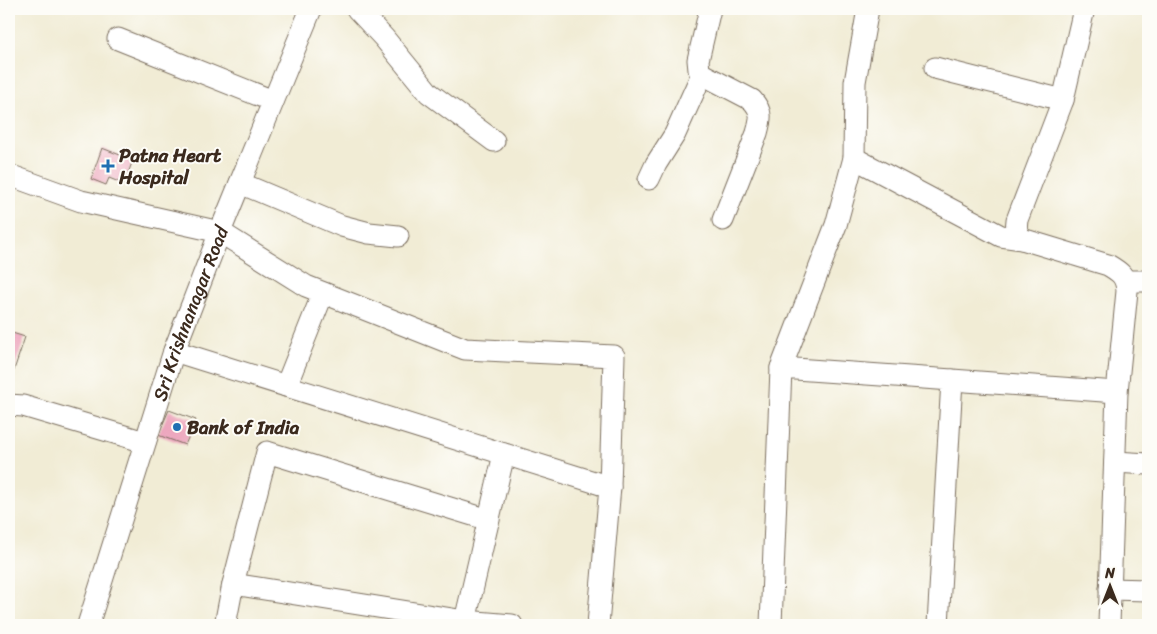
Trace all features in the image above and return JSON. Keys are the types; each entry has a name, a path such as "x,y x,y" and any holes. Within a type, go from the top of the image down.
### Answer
{"street":[{"name":"Sri Krishnanagar Road","path":"88,625 174,351 220,232 311,9"},
{"path":"356,9 384,38 429,92 494,141"},
{"path":"710,9 698,60 699,70 702,74 752,100 760,113 757,133 723,220"},
{"path":"771,625 781,368 836,225 854,158 856,82 868,9"},
{"path":"1022,239 1016,231 1017,220 1063,100 1084,9"},
{"path":"118,39 273,101"},
{"path":"935,68 1063,100"},
{"path":"650,179 656,164 674,134 702,74"},
{"path":"854,158 1001,236 1022,239 1108,265 1118,271 1126,281 1127,290 1117,392 1109,625"},
{"path":"9,176 81,201 220,232 306,286 465,349 614,356 610,487 598,625"},
{"path":"240,183 342,226 369,233 398,236"},
{"path":"1126,281 1148,281"},
{"path":"286,386 323,293"},
{"path":"174,351 610,487"},
{"path":"781,368 1117,392"},
{"path":"938,625 952,380"},
{"path":"9,404 23,406 145,442"},
{"path":"225,625 233,584 267,452 489,520"},
{"path":"465,622 504,454"},
{"path":"1115,462 1148,464"},
{"path":"233,584 465,622 512,625"},
{"path":"1110,589 1148,590"}],"building":[{"path":"102,148 133,160 124,184 109,178 106,185 91,179"},
{"path":"9,332 25,337 9,385"},
{"name":"Bank of India","path":"169,410 196,420 185,445 158,435"}],"place":[{"name":"Patna Heart Hospital","path":"108,166"},
{"name":"Bank of India","path":"177,427"}]}
